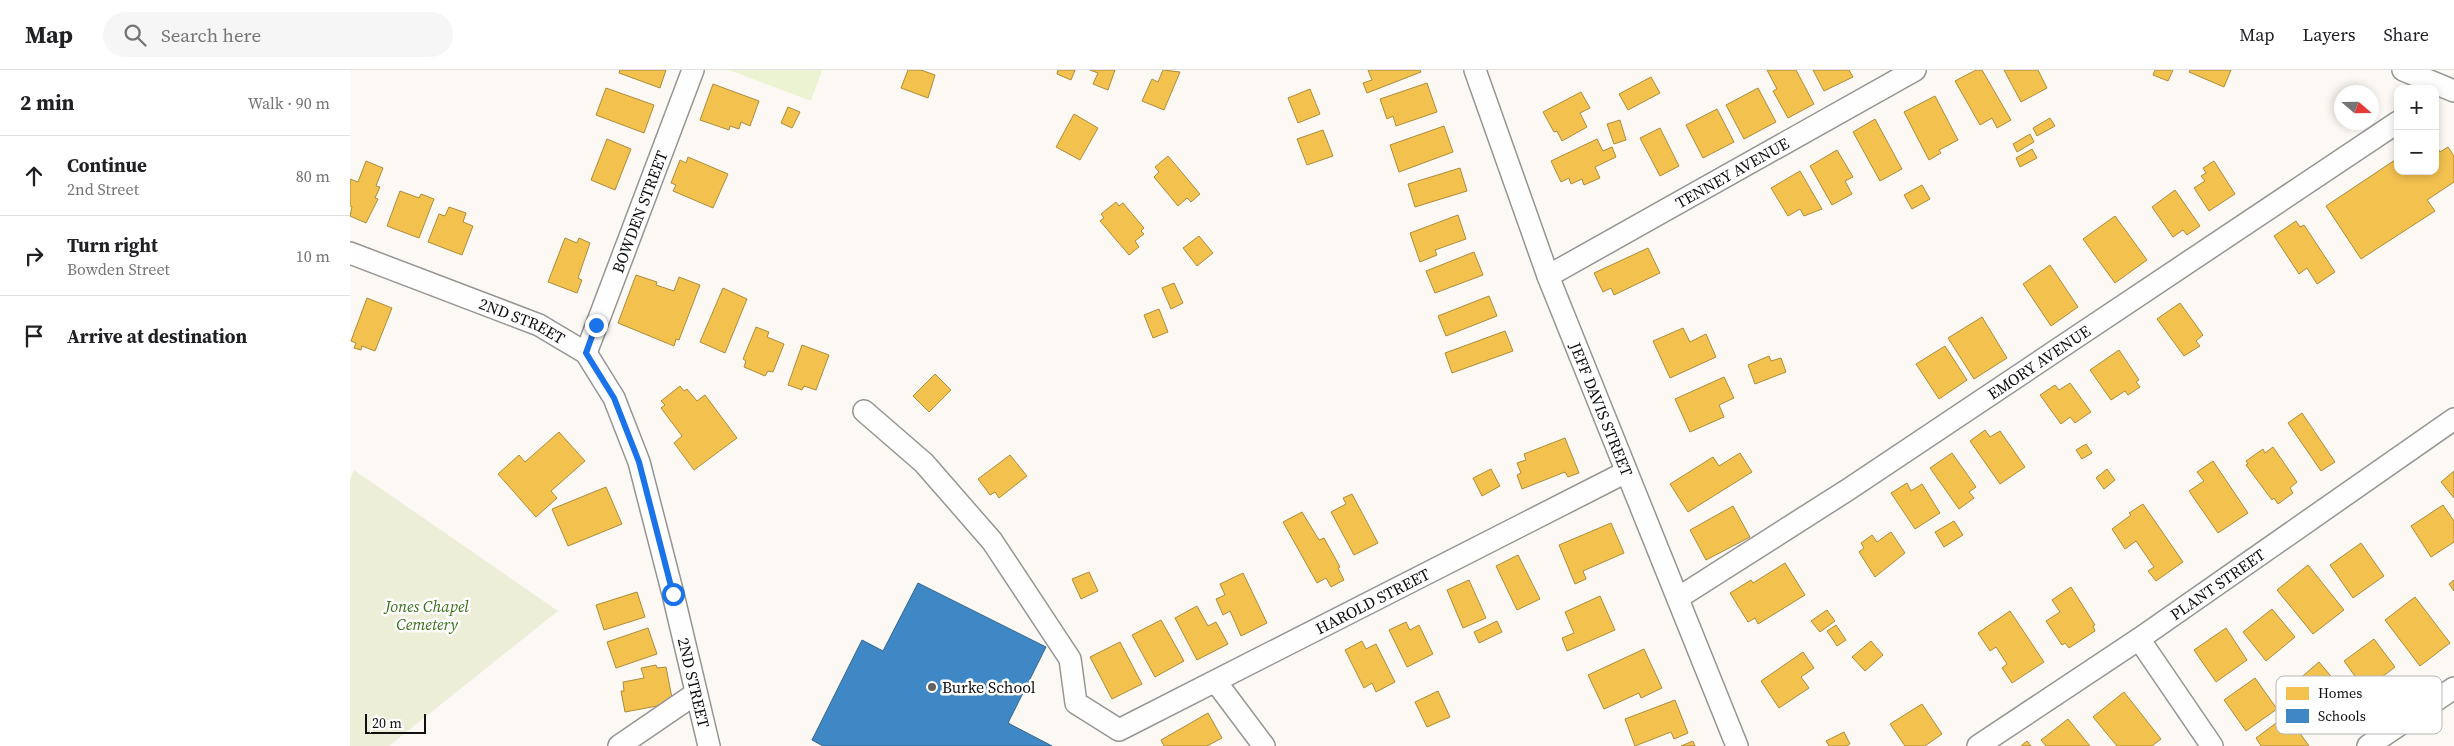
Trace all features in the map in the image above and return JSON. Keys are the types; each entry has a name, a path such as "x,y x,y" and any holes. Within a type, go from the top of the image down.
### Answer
{"street":[{"name":"BOWDEN STREET","path":"586,353 693,70"},
{"name":"JEFF DAVIS STREET","path":"1475,70 1548,276 1736,746"},
{"name":"TENNEY AVENUE","path":"1548,276 1915,70"},
{"path":"2403,70 2430,85"},
{"path":"2439,87 2454,91"},
{"name":"EMORY AVENUE","path":"1678,598 1849,489 2394,125"},
{"name":"2ND STREET","path":"350,253 539,325 586,353 614,398 639,462 709,746"},
{"name":"HAROLD STREET","path":"864,411 924,463 992,541 1070,659 1076,704 1118,730 1216,682 1626,472"},
{"name":"PLANT STREET","path":"1978,746 2139,639 2454,419"},
{"path":"2139,639 2212,746"},
{"path":"1216,682 1264,746"},
{"path":"2442,696 2454,688"},
{"path":"619,746 695,694"},
{"path":"2368,746 2386,734"}],"green space":[{"path":"729,70 822,70 811,101"},
{"name":"Jones Chapel Cemetery","path":"354,470 558,611 389,746 350,746 350,480"}],"building: Homes":[{"path":"620,70 666,70 660,88 619,73"},
{"path":"908,70 921,70 935,75 928,98 901,88"},
{"path":"1058,70 1075,70 1071,80 1057,74"},
{"path":"1090,70 1115,70 1108,90 1093,84 1098,73"},
{"path":"1163,70 1180,72 1164,110 1142,101 1152,79 1158,82"},
{"path":"1368,70 1420,70 1421,72 1367,93 1363,83 1372,80"},
{"path":"1767,70 1796,70 1814,104 1788,118 1773,91 1777,89"},
{"path":"1813,70 1849,70 1853,77 1824,91"},
{"path":"1976,70 1982,70 2011,120 1997,128 1992,118 1980,125 1955,81"},
{"path":"2004,70 2038,70 2047,88 2021,102"},
{"path":"2155,70 2173,70 2168,81 2153,75"},
{"path":"2190,70 2231,70 2224,87 2189,72"},
{"path":"1651,77 1660,93 1628,110 1619,94"},
{"path":"1427,83 1437,112 1396,126 1393,116 1387,119 1380,99"},
{"path":"713,84 759,101 750,126 741,122 739,129 730,126 729,130 700,120"},
{"path":"606,88 654,105 644,133 596,115"},
{"path":"1758,88 1776,122 1744,139 1726,105"},
{"path":"1310,89 1320,114 1298,123 1288,98"},
{"path":"1581,92 1590,108 1580,113 1587,127 1562,141 1557,131 1554,132 1543,112"},
{"path":"1935,96 1958,140 1939,150 1941,153 1929,160 1904,112"},
{"path":"788,107 800,112 792,128 781,123"},
{"path":"1717,109 1734,142 1703,158 1686,125"},
{"path":"1074,114 1098,128 1080,160 1056,147"},
{"path":"2050,118 2055,126 2037,136 2033,128"},
{"path":"1875,119 1902,169 1880,181 1853,132"},
{"path":"1620,120 1626,140 1614,144 1607,124"},
{"path":"1444,126 1453,152 1399,172 1390,145"},
{"path":"1660,128 1679,166 1660,176 1640,138"},
{"path":"1323,130 1333,156 1307,165 1297,139"},
{"path":"2030,134 2034,142 2017,152 2013,144"},
{"path":"607,139 631,149 615,190 591,180"},
{"path":"1597,139 1603,151 1612,147 1616,157 1595,167 1600,178 1584,185 1582,179 1571,184 1569,178 1561,182 1551,161"},
{"path":"2448,147 2454,156 2454,182 2427,200 2435,211 2361,259 2326,206 2394,161 2394,175 2439,175 2439,150 2440,152"},
{"path":"2032,149 2037,158 2020,167 2016,158"},
{"path":"1837,150 1853,177 1845,181 1852,194 1832,205 1810,166"},
{"path":"1168,156 1200,194 1191,202 1187,198 1178,206 1154,177 1159,172 1155,167"},
{"path":"688,157 728,174 713,208 673,191 676,185 671,183 680,160 686,163"},
{"path":"366,161 383,168 376,186 380,187 375,198 378,199 366,223 350,216 352,207 350,206 350,179 358,182"},
{"path":"2214,161 2235,194 2209,211 2194,188 2205,181 2201,176 2206,173 2203,168"},
{"path":"1460,168 1467,191 1415,207 1408,184"},
{"path":"1800,171 1822,209 1804,216 1800,209 1788,216 1771,188"},
{"path":"1922,185 1930,199 1912,209 1904,195"},
{"path":"2175,190 2200,226 2187,235 2183,230 2173,237 2152,207"},
{"path":"400,191 419,198 421,194 434,199 419,238 387,226"},
{"path":"1116,202 1119,206 1123,203 1144,228 1141,231 1144,234 1135,241 1139,247 1129,255 1100,221 1104,218 1101,214"},
{"path":"449,207 466,213 463,222 473,226 462,255 428,242 439,214 445,216"},
{"path":"1458,215 1466,239 1435,250 1437,255 1420,262 1410,233"},
{"path":"2115,216 2147,260 2115,283 2083,239"},
{"path":"2296,221 2300,227 2304,225 2335,272 2317,284 2307,268 2299,274 2274,236"},
{"path":"1199,236 1213,253 1197,266 1183,248"},
{"path":"565,238 577,243 579,238 590,243 578,278 582,280 577,293 548,282"},
{"path":"1648,248 1660,273 1614,295 1611,288 1603,292 1594,273"},
{"path":"1474,252 1483,275 1435,293 1426,271"},
{"path":"2050,265 2078,307 2051,326 2023,284"},
{"path":"636,275 657,282 656,285 674,291 679,277 700,285 679,340 676,339 674,346 618,323"},
{"path":"1174,283 1183,303 1171,309 1162,288"},
{"path":"723,288 747,299 725,353 700,342"},
{"path":"1489,296 1497,316 1446,336 1438,316"},
{"path":"367,298 392,308 375,351 362,346 361,350 354,348 356,343 351,341"},
{"path":"2180,303 2203,335 2196,341 2200,346 2184,356 2157,319"},
{"path":"1159,309 1168,332 1153,338 1144,315"},
{"path":"1982,317 2007,358 1974,379 1948,338"},
{"path":"756,327 769,332 767,337 784,344 773,372 768,371 765,376 744,367 746,361 743,359"},
{"path":"1683,328 1690,342 1706,334 1716,357 1670,378 1653,341"},
{"path":"1505,331 1513,351 1452,373 1445,353"},
{"path":"802,345 829,355 816,390 804,386 802,390 788,385"},
{"path":"1945,346 1967,380 1939,399 1916,364"},
{"path":"2119,350 2139,380 2136,382 2140,387 2128,395 2125,391 2111,400 2090,370"},
{"path":"1769,356 1771,361 1781,358 1786,372 1755,384 1748,365"},
{"path":"935,374 951,390 929,412 913,396"},
{"path":"1724,377 1734,398 1719,405 1724,417 1690,432 1675,399"},
{"path":"2070,383 2091,412 2075,423 2070,417 2061,424 2040,395 2055,385 2059,390"},
{"path":"680,386 684,391 687,389 697,401 705,395 737,438 694,470 674,443 682,436 661,408 665,405 661,401"},
{"path":"2302,413 2335,462 2321,471 2288,423"},
{"path":"1985,430 1990,437 2000,431 2025,467 2000,484 1970,441"},
{"path":"559,432 585,461 551,491 557,498 536,517 498,474 519,455 525,462"},
{"path":"1565,438 1579,473 1568,477 1565,472 1522,489 1517,475 1521,473 1517,463 1526,460 1524,454"},
{"path":"2086,444 2092,453 2082,459 2076,450"},
{"path":"2273,447 2297,482 2290,488 2293,493 2278,504 2274,498 2272,500 2246,465 2248,464 2246,461 2263,449 2265,453"},
{"path":"1740,453 1752,472 1688,512 1670,484 1713,457 1719,466"},
{"path":"1952,453 1976,487 1969,492 1974,498 1959,509 1930,468"},
{"path":"1010,455 1027,476 999,498 995,492 990,495 978,479"},
{"path":"2213,461 2248,513 2218,533 2189,491 2204,481 2197,472"},
{"path":"1491,469 1500,486 1482,496 1473,478"},
{"path":"2107,469 2115,480 2104,489 2096,478"},
{"path":"2454,471 2454,498 2441,482"},
{"path":"1907,483 1911,491 1922,484 1940,513 1915,529 1891,493"},
{"path":"606,487 622,524 568,546 552,509"},
{"path":"1352,494 1378,543 1354,555 1331,512 1346,504 1343,498"},
{"path":"2143,504 2183,562 2156,581 2148,571 2154,567 2136,541 2125,549 2112,529 2131,515 2129,513"},
{"path":"2443,505 2454,521 2454,542 2431,557 2411,526"},
{"path":"1733,506 1750,537 1706,560 1690,530"},
{"path":"1302,512 1319,540 1324,538 1340,567 1338,568 1344,580 1331,587 1326,578 1317,583 1283,522"},
{"path":"1954,521 1963,535 1944,547 1935,532"},
{"path":"1611,523 1624,553 1583,571 1586,579 1575,584 1559,545"},
{"path":"1891,532 1905,553 1875,577 1859,552 1864,548 1861,543 1872,535 1877,542"},
{"path":"2361,543 2384,576 2353,598 2330,565"},
{"path":"1518,555 1540,599 1517,610 1496,566"},
{"path":"1785,563 1805,595 1758,624 1755,618 1748,622 1730,593 1751,580 1753,583"},
{"path":"2308,565 2344,610 2313,634 2277,590"},
{"path":"1089,572 1098,591 1081,599 1072,579"},
{"path":"1243,573 1267,623 1241,636 1230,611 1223,615 1216,599 1225,595 1220,584"},
{"path":"1469,580 1486,618 1463,628 1447,590"},
{"path":"2454,580 2454,591 2449,584"},
{"path":"2071,587 2095,625 2093,626 2095,631 2069,648 2065,643 2062,645 2046,621 2060,612 2052,600"},
{"path":"637,592 645,617 604,630 596,605"},
{"path":"1600,596 1615,630 1567,651 1562,638 1574,633 1565,612"},
{"path":"2415,597 2450,643 2420,666 2385,620"},
{"path":"1197,606 1208,626 1216,622 1228,644 1197,660 1175,618"},
{"path":"2272,609 2295,637 2266,661 2243,632"},
{"path":"1827,610 1835,621 1820,632 1811,621"},
{"path":"2010,611 2044,662 2012,683 2002,668 2007,664 1996,647 1990,651 1978,633"},
{"path":"1161,620 1184,661 1155,677 1132,635"},
{"path":"1497,621 1502,632 1479,643 1474,632"},
{"path":"1406,622 1410,630 1419,625 1433,654 1407,667 1389,630"},
{"path":"1836,625 1846,640 1837,646 1827,631"},
{"path":"648,628 657,654 616,668 607,642"},
{"path":"2226,628 2247,660 2216,682 2194,650"},
{"path":"2374,639 2395,667 2383,676 2355,676 2344,661"},
{"path":"1362,641 1366,649 1376,644 1395,682 1376,692 1372,683 1364,688 1345,650"},
{"path":"1871,641 1883,655 1865,671 1852,657"},
{"path":"1120,642 1142,684 1112,699 1090,657"},
{"path":"1644,649 1662,688 1641,698 1639,693 1604,709 1588,675"},
{"path":"1803,652 1814,668 1801,677 1809,688 1779,708 1761,681"},
{"path":"2319,662 2331,676 2303,676"},
{"path":"656,665 657,668 666,667 673,703 625,712 621,691 624,691 623,682 644,678 641,668"},
{"path":"2255,678 2276,710 2246,731 2224,700"},
{"path":"1438,691 1450,717 1427,727 1415,702"},
{"path":"2124,692 2161,739 2152,746 2117,746 2093,717"},
{"path":"1675,700 1688,733 1674,739 1671,732 1635,746 1625,719"},
{"path":"1922,704 1942,734 1925,746 1905,746 1890,724"},
{"path":"1208,713 1222,738 1207,746 1164,746 1161,740"},
{"path":"2068,719 2090,746 2046,746 2041,740"},
{"path":"2276,723 2276,734 2300,734 2309,746 2261,746 2256,738"},
{"path":"1844,732 1850,744 1846,746 1829,746 1826,741"},
{"path":"1693,741 1695,746 1681,746"},
{"path":"2027,741 2031,746 2021,746"}],"building: Schools":[{"name":"Burke School","path":"918,583 1046,647 1008,723 1052,746 823,746 812,740 862,640 883,651"}],"place":[{"name":"Burke School","path":"932,687"}],"route":[{"path":"596,325 586,353 614,398 639,462 673,594"}]}
